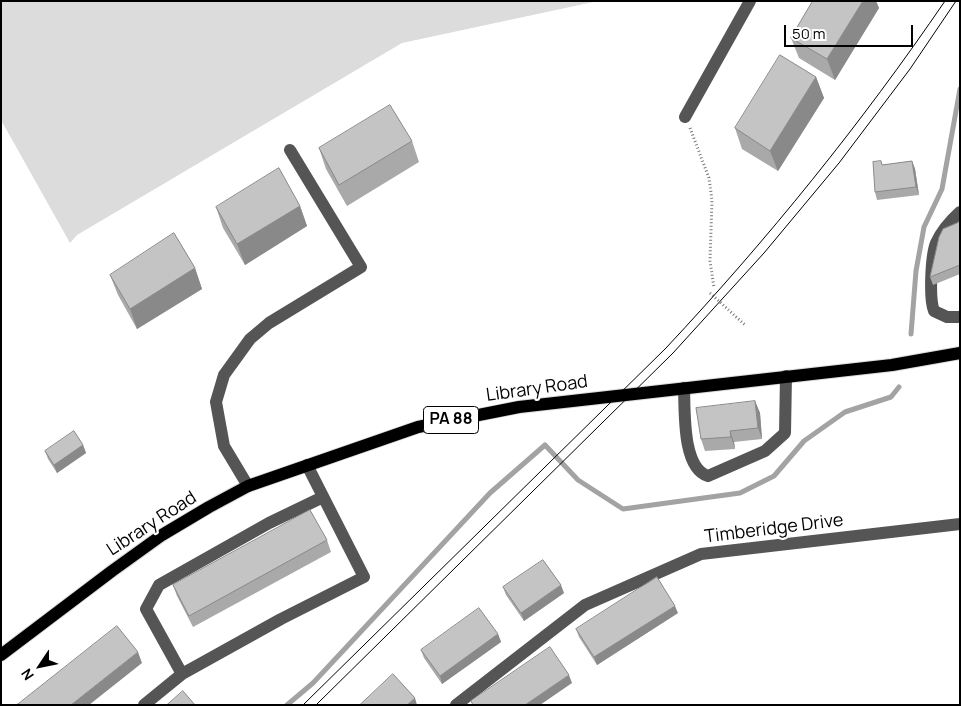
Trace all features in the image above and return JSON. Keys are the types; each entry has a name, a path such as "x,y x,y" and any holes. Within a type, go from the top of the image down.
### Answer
{"main road":[{"name":"Library Road","path":"1,655 162,535 248,486 418,427 519,407 892,364 960,353"}],"street":[{"path":"685,117 750,1"},
{"path":"248,486 224,446 216,402 224,375 250,339 269,323 361,267 290,150"},
{"path":"960,212 948,222 935,244 930,302 934,311 947,317 960,317"},
{"path":"684,388 688,447 694,464 701,474 708,476 764,451 785,433 786,376"},
{"path":"144,705 182,674 282,619 364,577 307,465"},
{"path":"182,674 146,609 159,585 269,523 323,497"},
{"name":"Timberidge Drive","path":"456,705 586,605 701,554 960,524"}],"path":[{"path":"685,117 710,178 712,200 710,261 714,288"},
{"path":"710,293 745,325"}],"shaded area":[{"path":"1,1 598,1 402,43 77,235 70,243 1,120"}],"building":[{"path":"813,1 863,1 827,59 791,38"},
{"path":"780,55 816,77 770,151 735,128"},
{"path":"390,105 412,141 339,185 319,148"},
{"path":"881,161 882,165 912,161 916,187 875,192 873,162"},
{"path":"279,168 300,206 237,244 216,207"},
{"path":"960,222 960,265 930,277 939,237 943,229"},
{"path":"174,233 195,268 130,309 110,275"},
{"path":"755,401 758,428 730,431 731,437 701,439 696,408"},
{"path":"74,431 83,445 54,465 45,451"},
{"path":"310,510 327,540 189,616 173,585"},
{"path":"543,560 561,585 521,613 503,587"},
{"path":"657,577 675,606 594,657 576,629"},
{"path":"479,608 498,634 440,676 421,650"},
{"path":"117,626 138,652 71,705 17,705"},
{"path":"550,647 569,675 525,705 473,705 471,701"},
{"path":"393,674 415,698 407,705 360,705"},
{"path":"183,691 195,705 167,705"}],"waterway":[{"path":"911,334 916,271 924,227 942,189 960,89"},
{"path":"287,705 313,683 490,493 545,445 578,480 623,509 740,493 774,476 804,441 845,412 891,397 899,387"}],"tram line":[{"path":"303,705 666,348 704,307 777,223 847,136 945,1"},
{"path":"316,705 673,353 764,253 839,163 910,69 956,1"}]}
